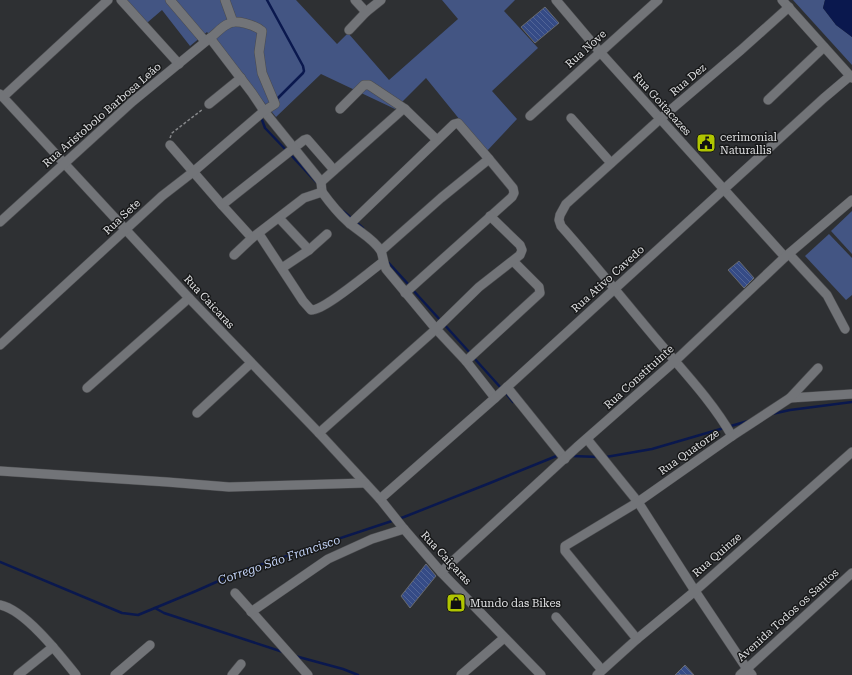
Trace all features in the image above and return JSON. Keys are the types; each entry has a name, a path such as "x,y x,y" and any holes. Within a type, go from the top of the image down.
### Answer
{"street":[{"path":"2,96 108,0"},
{"path":"121,0 179,64"},
{"path":"170,0 219,51 320,182 322,192 337,212 350,224 367,236 380,250 386,268 405,293 466,361 495,398"},
{"path":"225,0 233,22"},
{"path":"355,0 366,12"},
{"path":"349,30 366,12 381,0"},
{"name":"Rua Goitacazes","path":"556,0 689,153 787,256 827,295 845,329"},
{"name":"Rua Nove","path":"530,116 658,0"},
{"path":"782,0 851,77"},
{"name":"Rua Dez","path":"615,289 561,226 559,220 560,215 566,204 660,119 789,7"},
{"name":"Rua Aristobolo Barbosa Leão","path":"0,222 66,164 132,102 228,23 233,22"},
{"name":"Rua Sete","path":"0,345 127,230 162,196 193,172 264,111 275,104 262,73 259,52 262,31 250,24 233,22"},
{"path":"768,100 824,47"},
{"name":"Rua Ativo Cavedo","path":"380,499 495,398 724,189 851,77"},
{"path":"209,104 241,78"},
{"path":"340,109 364,86 369,85 405,109 437,140"},
{"name":"Rua Caicaras","path":"2,96 189,298 319,433 380,499 402,527"},
{"path":"320,182 405,109"},
{"path":"571,118 611,163"},
{"path":"350,224 454,124 458,123 514,188 514,193 405,293"},
{"path":"222,205 307,139 334,170"},
{"path":"170,145 222,205 255,236 282,268 303,301 313,310 317,310 331,301 383,262"},
{"path":"380,250 489,159"},
{"path":"234,256 255,236 304,198 322,192"},
{"name":"Rua Constituinte","path":"442,572 563,456 587,439 676,360 787,256 852,200"},
{"path":"319,433 436,329 479,287 520,255 522,248 490,216"},
{"path":"279,218 309,250"},
{"path":"282,268 309,250 327,234"},
{"path":"466,361 540,293 539,287 513,261"},
{"path":"615,289 658,341 676,360 730,433"},
{"path":"87,388 189,298"},
{"path":"197,413 251,363"},
{"name":"Rua Quatorze","path":"637,639 565,551 566,546 638,502 730,433 752,423 790,398 818,368"},
{"path":"507,387 563,456"},
{"path":"790,398 852,394"},
{"path":"587,439 638,502 746,673"},
{"name":"Rua Quinze","path":"600,672 852,452"},
{"path":"0,471 229,487 365,483"},
{"path":"251,612 328,559 402,527"},
{"name":"Rua Caiçaras","path":"402,527 442,572 541,675"},
{"name":"Avenida Todos os Santos","path":"746,673 852,573"},
{"path":"235,593 283,645 308,675"},
{"path":"0,605 16,613 36,630 53,647 76,675"},
{"path":"556,618 600,672"},
{"path":"461,675 504,638"},
{"path":"115,675 150,645"},
{"path":"18,675 53,647"},
{"path":"232,675 240,664"}],"path":[{"path":"170,145 169,140 172,133 209,104"}],"shaded area":[{"path":"116,0 296,0 337,44 348,33 389,80 458,19 442,0 515,0 504,11 538,48 492,91 517,119 486,152 426,78 395,109 321,74 276,117 207,32 190,46 162,10 141,28"},
{"path":"793,0 825,0 823,8 836,25 852,37 852,65"},
{"path":"825,0 852,0 852,37 836,25 823,8"},
{"path":"852,211 852,254 831,231"},
{"path":"829,234 852,258 852,295 846,300 805,256"}],"building":[{"path":"545,7 559,23 535,43 521,27"},
{"path":"739,261 754,278 744,288 728,270"},
{"path":"426,564 436,576 410,608 401,596"},
{"path":"685,665 694,675 675,675"}],"waterway":[{"path":"267,0 303,66 304,71 275,101"},
{"path":"261,117 265,128 286,150"},
{"path":"290,154 316,182"},
{"path":"343,211 363,228"},
{"path":"387,261 409,285"},
{"path":"412,289 471,354"},
{"path":"474,358 501,388"},
{"path":"505,392 513,402"},
{"path":"772,414 790,410 852,402"},
{"path":"606,457 652,449 748,421"},
{"name":"Corrego São Francisco","path":"0,562 122,613 138,615 241,571 404,517 559,455"},
{"path":"572,456 599,457"},
{"path":"155,608 164,613 283,652"},
{"path":"295,656 343,669 358,675"}],"place":[{"name":"cerimonial Naturallis","path":"706,143"},
{"name":"Mundo das Bikes","path":"456,603"}]}
